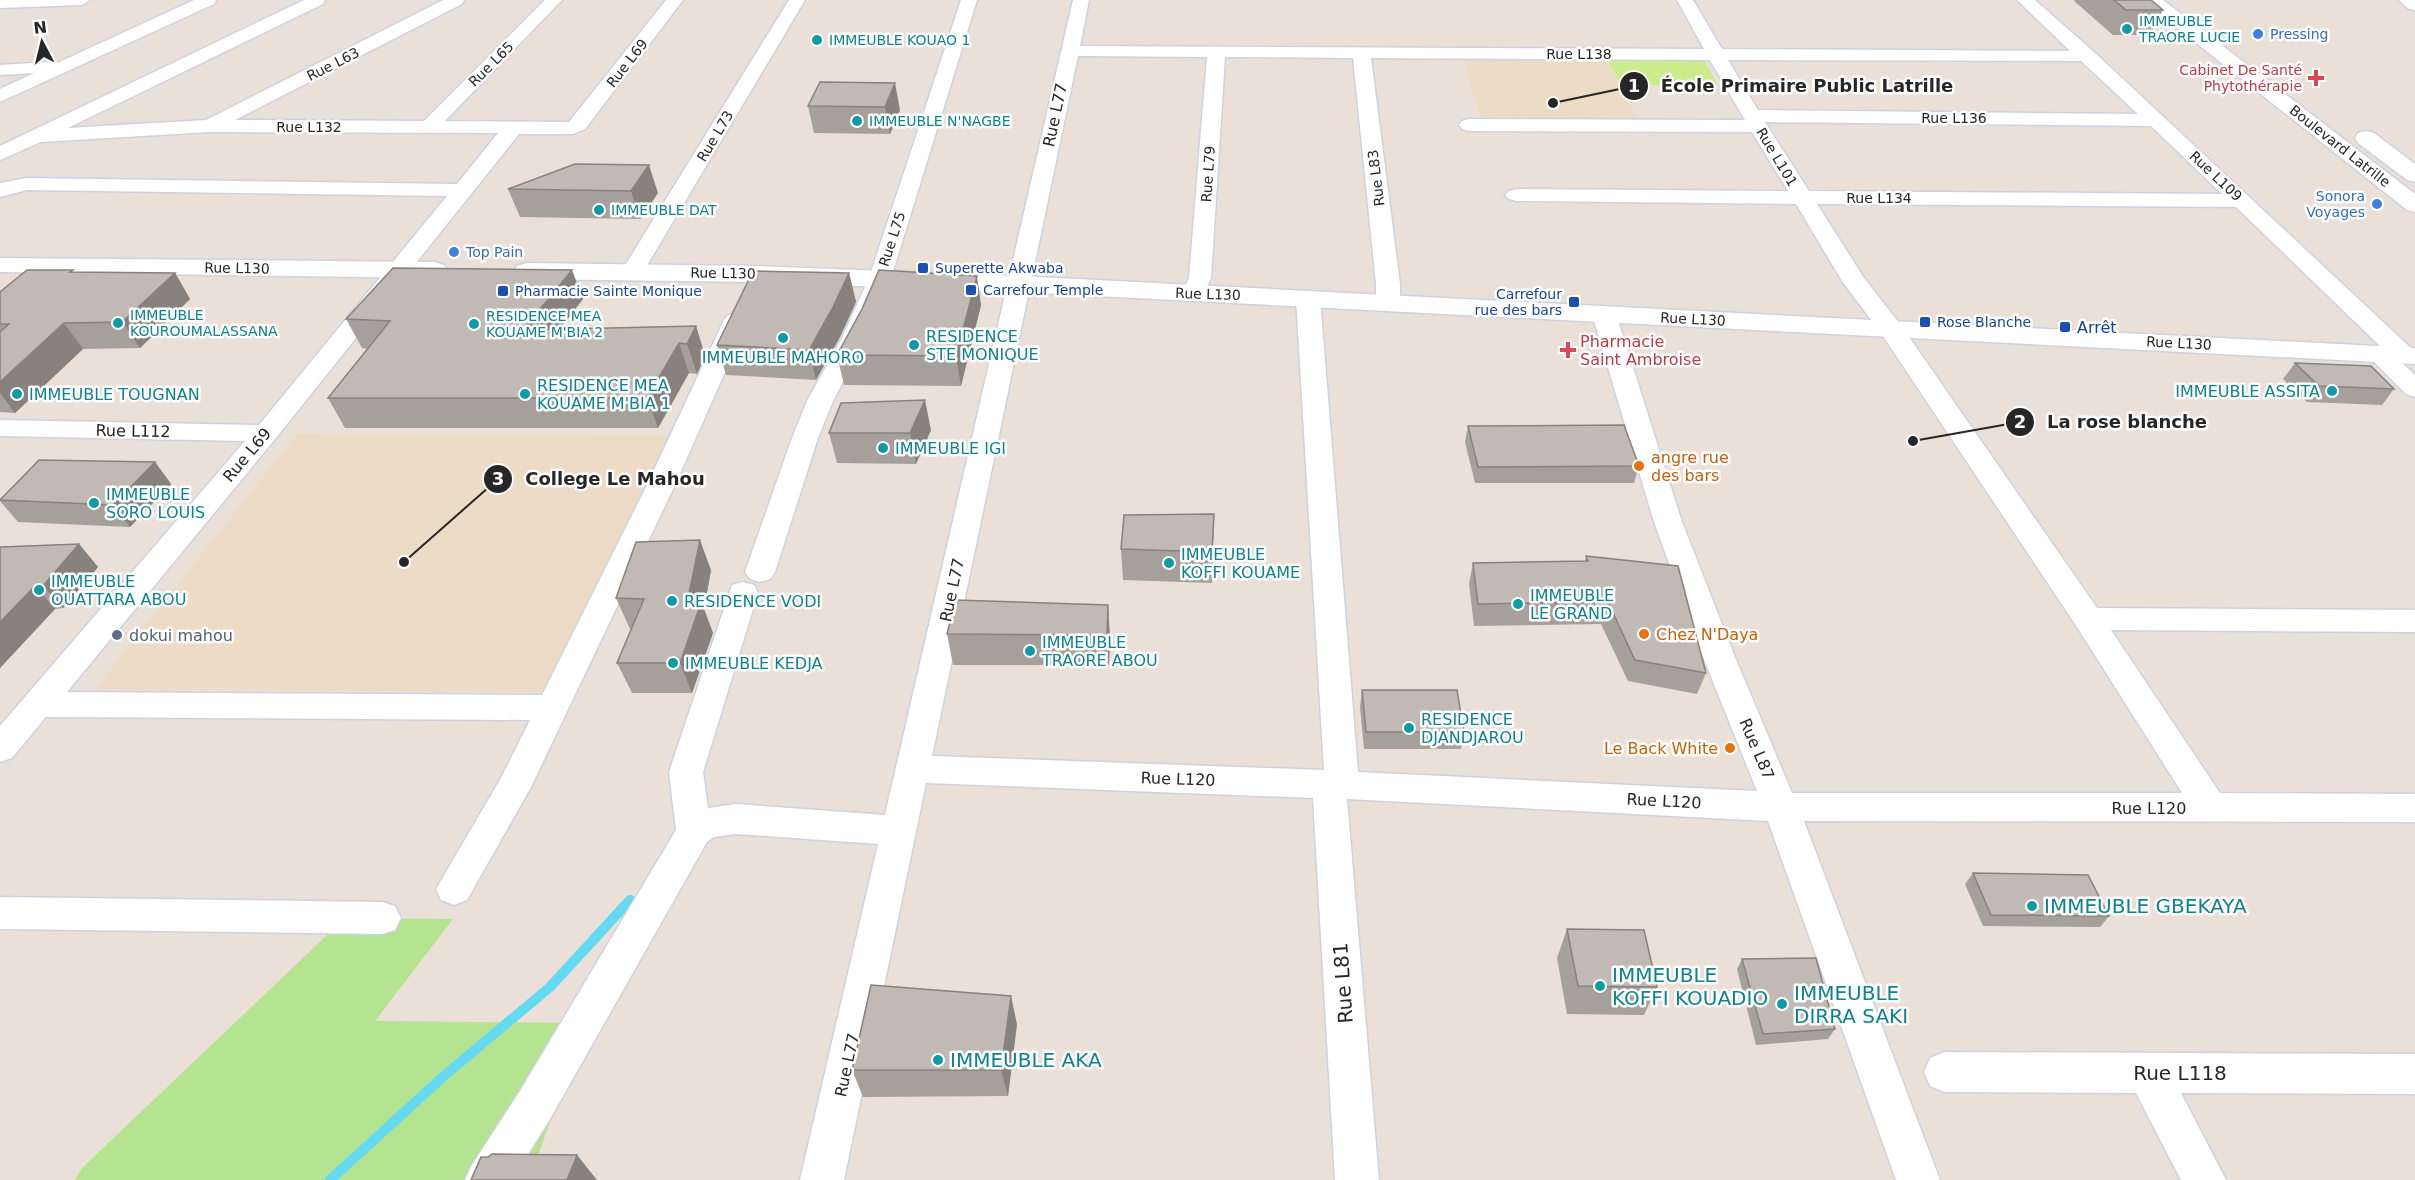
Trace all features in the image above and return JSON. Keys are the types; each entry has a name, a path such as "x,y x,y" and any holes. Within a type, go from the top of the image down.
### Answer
{"street":[{"path":"0,3 82,0"},
{"path":"0,96 208,0"},
{"path":"0,154 317,0"},
{"name":"Rue L63","path":"209,126 456,0"},
{"name":"Rue L65","path":"428,128 554,0"},
{"name":"Rue L69","path":"578,125 675,0"},
{"name":"Rue L73","path":"632,272 798,0"},
{"name":"Rue L75","path":"694,832 686,772 804,438 820,401 854,338 880,278 969,0"},
{"name":"Rue L77","path":"822,1180 1081,0"},
{"name":"Rue L101","path":"1685,0 1755,121 1854,280 1891,329 2088,619 2211,809"},
{"name":"Rue L109","path":"2025,0 2242,201 2399,355 2415,389"},
{"name":"Boulevard Latrille","path":"2151,0 2415,205"},
{"path":"2183,0 2201,14"},
{"path":"2407,0 2415,5"},
{"name":"Rue L138","path":"1070,51 2088,56"},
{"name":"Rue L79","path":"1193,294 1200,278 1216,52"},
{"name":"Rue L83","path":"1361,52 1388,284 1388,303"},
{"path":"0,70 66,66"},
{"name":"Rue L136","path":"1469,125 1755,121 2156,120"},
{"name":"Rue L132","path":"39,136 209,126 567,130 578,125"},
{"name":"Boulevard Latrille","path":"2351,127 2415,175"},
{"name":"Rue L69","path":"0,749 265,433 512,129"},
{"path":"0,191 11,186 27,184 462,190"},
{"name":"Rue L134","path":"1516,195 2242,201"},
{"name":"Rue L130","path":"0,265 456,270"},
{"name":"Rue L130","path":"498,271 757,274 1019,284 2399,355"},
{"path":"454,889 514,787 553,708 661,484 757,274"},
{"name":"Rue L81","path":"1308,298 1357,1180"},
{"name":"Rue L87","path":"1604,314 1676,543 1719,657 1781,807 1918,1180"},
{"name":"Rue L112","path":"0,428 265,433"},
{"path":"2088,619 2415,621"},
{"path":"38,704 553,708"},
{"name":"Rue L120","path":"913,769 1335,785 1781,807 2415,808"},
{"path":"487,1180 535,1105 694,832 706,823 736,819 899,831"},
{"path":"0,913 382,918"},
{"name":"Rue L118","path":"1944,1072 2148,1072 2411,1080"},
{"path":"2148,1072 2204,1180"}],"shaded area":[{"path":"1463,59 1608,59 1637,119 1481,118"},
{"path":"297,434 673,436 553,692 95,689"}],"green space":[{"path":"1608,59 1703,59 1718,85 1620,85"},
{"path":"345,918 453,919 375,1021 586,1023 529,1180 75,1180 82,1168"}],"building":[{"path":"2114,0 2151,0 2163,10 2126,10"},
{"path":"820,82 895,83 885,107 808,106"},
{"path":"575,164 649,165 631,191 508,189"},
{"path":"393,268 572,270 523,330 696,326 687,344 679,343 647,398 328,398 390,321 346,319"},
{"path":"27,270 175,273 122,322 64,323 0,382 0,332 9,324 0,324 0,292"},
{"path":"879,270 977,276 956,356 837,355 862,309"},
{"path":"753,271 849,273 809,350 717,345"},
{"path":"2295,363 2371,366 2394,389 2319,386"},
{"path":"925,400 910,433 829,433 841,403"},
{"path":"1624,425 1639,466 1478,467 1468,426"},
{"path":"39,460 155,462 113,505 0,500"},
{"path":"1214,514 1212,552 1121,549 1124,515"},
{"path":"700,540 687,603 701,603 680,663 617,663 644,599 616,598 636,542"},
{"path":"79,544 43,586 35,586 0,622 0,547"},
{"path":"1586,556 1678,566 1706,673 1635,660 1608,602 1478,604 1473,563 1588,561"},
{"path":"955,600 1108,605 1107,635 947,634"},
{"path":"1362,690 1457,690 1464,732 1366,732"},
{"name":"IMMEUBLE GBEKAYA","path":"1973,873 2088,875 2109,916 1991,915"},
{"path":"1567,929 1644,930 1657,987 1578,986"},
{"name":"IMMEUBLE DIRRA SAKI","path":"1816,958 1835,1029 1763,1034 1742,959"},
{"name":"IMMEUBLE AKA","path":"871,985 1011,996 1001,1070 852,1070"},
{"path":"492,1154 577,1155 567,1180 471,1180 481,1157 488,1157"}],"waterway":[{"path":"330,1180 445,1075 550,987 630,900"}],"place":[{"name":"IMMEUBLE TRAORE LUCIE","path":"2127,29"},
{"name":"Pressing","path":"2258,34"},
{"name":"IMMEUBLE KOUAO 1","path":"817,40"},
{"name":"Cabinet De Santé Phytothérapie","path":"2316,78"},
{"name":"École Primaire Public Latrille","path":"1553,103"},
{"name":"IMMEUBLE N'NAGBE","path":"857,121"},
{"name":"Sonora Voyages","path":"2377,204"},
{"name":"IMMEUBLE DAT","path":"599,210"},
{"name":"Top Pain","path":"454,252"},
{"name":"Superette Akwaba","path":"923,268"},
{"name":"Carrefour Temple","path":"971,290"},
{"name":"Pharmacie Sainte Monique","path":"503,291"},
{"name":"Carrefour rue des bars","path":"1574,302"},
{"name":"Rose Blanche","path":"1925,322"},
{"name":"IMMEUBLE KOUROUMALASSANA","path":"118,323"},
{"name":"RESIDENCE MEA KOUAME M'BIA 2","path":"474,324"},
{"name":"Arrêt","path":"2065,327"},
{"name":"IMMEUBLE MAHORO","path":"783,338"},
{"name":"RESIDENCE STE MONIQUE","path":"914,345"},
{"name":"Pharmacie Saint Ambroise","path":"1568,350"},
{"name":"IMMEUBLE ASSITA","path":"2332,391"},
{"name":"IMMEUBLE TOUGNAN","path":"17,394"},
{"name":"RESIDENCE MEA KOUAME M'BIA 1","path":"525,394"},
{"name":"La rose blanche","path":"1913,441"},
{"name":"IMMEUBLE IGI","path":"883,448"},
{"name":"angre rue des bars","path":"1639,466"},
{"name":"IMMEUBLE SORO LOUIS","path":"94,503"},
{"name":"College Le Mahou","path":"404,562"},
{"name":"IMMEUBLE KOFFI KOUAME","path":"1169,563"},
{"name":"IMMEUBLE OUATTARA ABOU","path":"39,590"},
{"name":"RESIDENCE VODI","path":"672,601"},
{"name":"IMMEUBLE LE GRAND","path":"1518,604"},
{"name":"Chez N'Daya","path":"1644,634"},
{"name":"dokui mahou","path":"117,635"},
{"name":"IMMEUBLE TRAORE ABOU","path":"1030,651"},
{"name":"IMMEUBLE KEDJA","path":"673,663"},
{"name":"RESIDENCE DJANDJAROU","path":"1409,728"},
{"name":"Le Back White","path":"1730,748"},
{"name":"IMMEUBLE GBEKAYA","path":"2032,906"},
{"name":"IMMEUBLE KOFFI KOUADIO","path":"1600,986"},
{"name":"IMMEUBLE DIRRA SAKI","path":"1782,1004"},
{"name":"IMMEUBLE AKA","path":"938,1060"}]}
